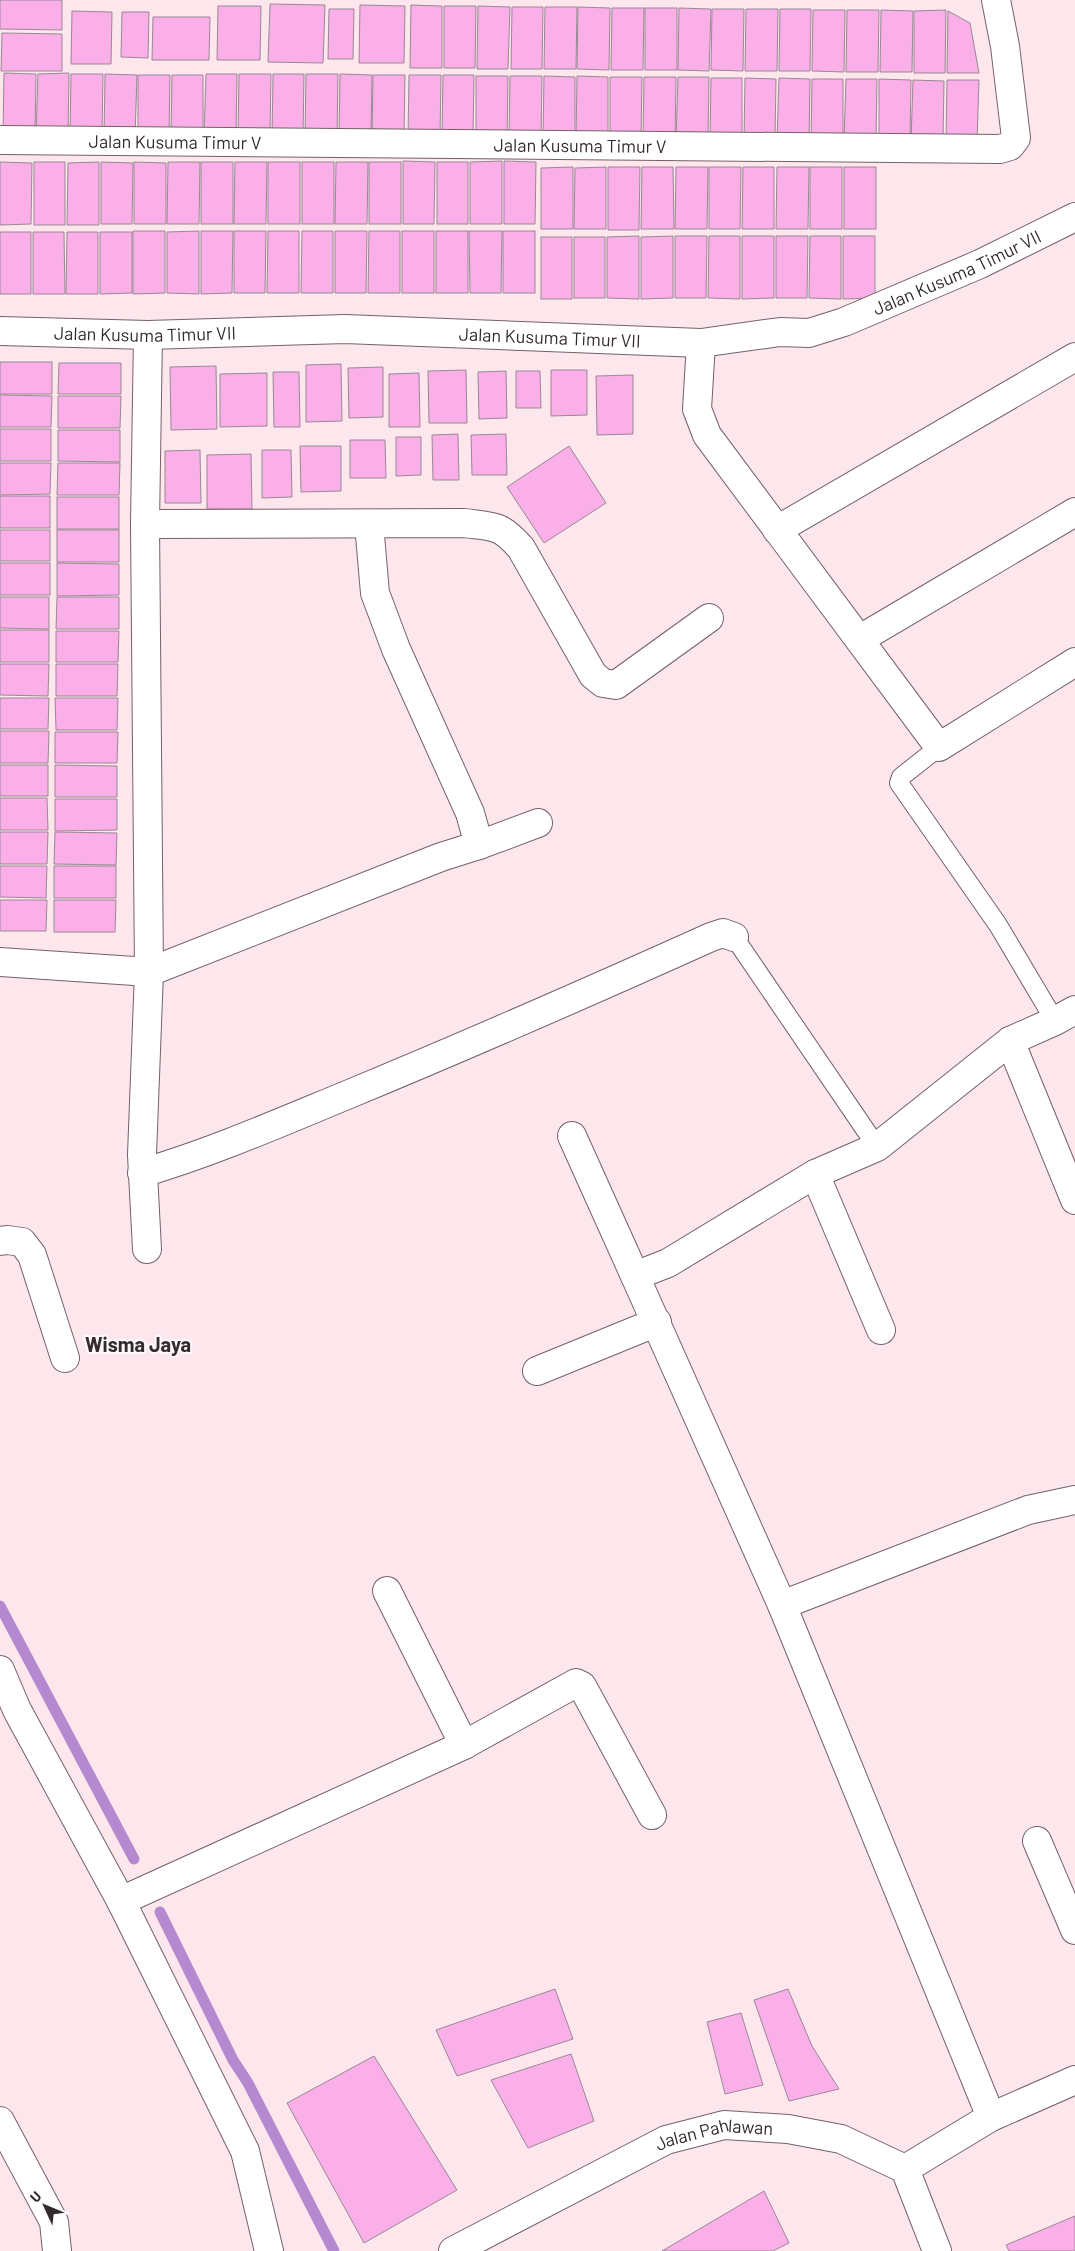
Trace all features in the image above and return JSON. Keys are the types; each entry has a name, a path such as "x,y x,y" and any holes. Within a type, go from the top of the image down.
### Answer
{"street":[{"name":"Jalan Kusuma Timur V","path":"0,140 1000,149 1010,146 1016,138 1005,46 996,0"},
{"name":"Jalan Kusuma Timur VII","path":"0,331 148,335 345,329 701,343 780,332 809,333 844,322 980,264 1075,217"},
{"path":"147,1249 142,1173 149,972 145,524 148,335"},
{"path":"701,343 697,409 707,435 940,748 1075,662"},
{"path":"777,530 1075,357"},
{"path":"860,640 1075,512"},
{"path":"145,524 464,523 495,527 508,533 521,548 594,675 603,683 616,685 709,618"},
{"path":"369,524 375,593 396,649 470,814 479,845"},
{"path":"0,962 149,972 441,857 538,823"},
{"path":"142,1173 191,1159 431,1060 537,1016 711,937 723,933 734,937"},
{"path":"635,1276 668,1263 815,1174 877,1147 1010,1041 1065,1016"},
{"path":"1010,1041 1075,1200"},
{"path":"572,1136 657,1322 782,1605 991,2117"},
{"path":"815,1174 881,1330"},
{"path":"0,1241 22,1242 32,1255 64,1358"},
{"path":"537,1371 657,1322"},
{"path":"782,1605 1028,1510 1075,1500"},
{"path":"387,1591 464,1746"},
{"path":"0,1670 8,1713 121,1901 245,2151 269,2251"},
{"path":"121,1901 464,1746 576,1683 582,1686 588,1695 652,1815"},
{"path":"1037,1841 1075,1930"},
{"path":"937,2251 905,2169 991,2117 1075,2080"},
{"path":"0,2121 54,2222 57,2251"},
{"name":"Jalan Pahlawan","path":"453,2251 483,2243 666,2140 724,2125 788,2129 841,2139 905,2169"}],"lane":[{"path":"940,748 901,777 899,783 998,925 1065,1016"},
{"path":"734,937 877,1147"}],"building":[{"path":"0,0 62,0 62,30 0,29"},
{"path":"270,4 325,5 323,63 268,62"},
{"path":"360,5 405,6 404,63 359,63"},
{"path":"411,5 442,6 442,68 410,68"},
{"path":"218,6 261,6 260,60 217,60"},
{"path":"444,6 476,6 475,68 444,68"},
{"path":"478,6 510,7 508,69 477,69"},
{"path":"512,7 543,7 542,69 511,69"},
{"path":"545,7 577,7 576,69 544,69"},
{"path":"578,7 610,8 609,70 577,69"},
{"path":"612,8 644,8 643,70 611,70"},
{"path":"645,8 677,8 677,70 645,70"},
{"path":"679,8 711,9 709,71 678,70"},
{"path":"329,9 354,9 353,59 328,59"},
{"path":"712,9 744,9 743,71 711,70"},
{"path":"746,9 778,9 777,71 745,71"},
{"path":"780,9 811,9 810,71 779,71"},
{"path":"813,10 845,10 844,72 812,71"},
{"path":"847,10 879,10 878,72 846,72"},
{"path":"881,10 913,11 912,72 880,72"},
{"path":"946,10 945,73 914,73 914,11"},
{"path":"72,11 112,12 111,64 71,64"},
{"path":"948,11 970,23 979,73 947,73"},
{"path":"122,12 149,12 148,58 121,57"},
{"path":"153,17 210,17 209,60 152,60"},
{"path":"2,33 62,34 62,71 1,71"},
{"path":"4,73 36,74 35,136 3,135"},
{"path":"69,73 68,136 36,136 38,74"},
{"path":"71,74 103,74 102,136 70,136"},
{"path":"105,74 137,75 135,137 104,137"},
{"path":"206,74 237,74 236,136 204,135"},
{"path":"239,74 271,74 270,135 238,136"},
{"path":"273,74 304,74 303,137 272,136"},
{"path":"306,74 338,74 337,137 305,137"},
{"path":"340,74 372,75 371,137 339,137"},
{"path":"138,75 170,75 169,137 138,137"},
{"path":"172,75 203,75 203,137 171,137"},
{"path":"373,75 405,75 404,137 372,137"},
{"path":"409,75 441,75 440,137 408,137"},
{"path":"443,75 474,75 473,137 442,137"},
{"path":"476,76 508,76 507,138 476,138"},
{"path":"510,76 542,76 541,139 509,138"},
{"path":"544,76 575,77 575,139 543,139"},
{"path":"577,76 608,77 608,139 576,138"},
{"path":"610,77 642,77 641,139 610,139"},
{"path":"644,77 676,77 675,140 643,139"},
{"path":"678,77 709,77 708,140 676,140"},
{"path":"711,78 742,78 742,140 710,140"},
{"path":"745,78 776,79 775,140 744,140"},
{"path":"779,78 810,79 809,141 777,140"},
{"path":"812,79 843,79 843,141 811,141"},
{"path":"846,79 877,79 876,141 844,141"},
{"path":"879,79 911,80 910,141 879,141"},
{"path":"913,80 944,81 943,143 911,142"},
{"path":"947,80 979,80 977,142 946,142"},
{"path":"403,161 435,162 434,224 403,224"},
{"path":"502,161 502,224 470,224 470,162"},
{"path":"504,161 536,162 535,224 504,224"},
{"path":"0,162 32,163 31,224 0,225"},
{"path":"34,162 65,162 65,225 34,225"},
{"path":"99,162 99,225 67,225 68,163"},
{"path":"101,162 133,163 132,224 101,224"},
{"path":"134,162 166,163 166,224 134,224"},
{"path":"168,162 200,162 199,224 167,224"},
{"path":"201,162 233,162 233,224 201,224"},
{"path":"235,162 267,162 266,224 234,224"},
{"path":"268,162 300,162 300,224 268,224"},
{"path":"302,162 334,162 334,224 302,224"},
{"path":"336,162 368,162 367,224 335,224"},
{"path":"369,162 401,162 401,224 369,224"},
{"path":"437,162 468,162 468,224 437,224"},
{"path":"573,167 573,229 541,229 541,168"},
{"path":"606,167 606,229 574,229 575,168"},
{"path":"608,167 640,167 639,230 608,230"},
{"path":"642,167 673,167 674,229 641,229"},
{"path":"676,167 708,167 707,229 675,229"},
{"path":"709,167 741,167 740,229 709,229"},
{"path":"743,167 774,167 774,229 742,229"},
{"path":"777,167 809,167 808,229 776,229"},
{"path":"810,167 842,167 842,229 810,229"},
{"path":"844,167 876,167 876,229 844,229"},
{"path":"133,231 165,231 165,293 133,294"},
{"path":"199,231 199,294 167,293 167,232"},
{"path":"201,231 233,231 232,293 201,294"},
{"path":"234,231 266,231 265,293 234,293"},
{"path":"268,231 299,231 299,293 267,293"},
{"path":"302,231 333,231 333,293 301,293"},
{"path":"335,231 367,231 366,293 335,293"},
{"path":"369,231 400,231 400,293 368,293"},
{"path":"402,231 434,231 434,293 402,293"},
{"path":"436,231 468,231 468,293 436,293"},
{"path":"469,231 502,231 501,293 470,293"},
{"path":"503,231 535,231 535,293 503,293"},
{"path":"0,232 31,232 31,294 0,294"},
{"path":"33,232 64,232 65,294 33,294"},
{"path":"67,232 98,232 98,294 66,294"},
{"path":"100,232 132,232 132,293 100,294"},
{"path":"639,236 639,299 607,298 607,237"},
{"path":"673,236 673,298 641,299 641,237"},
{"path":"675,236 707,236 706,298 675,298"},
{"path":"709,236 740,236 740,299 708,298"},
{"path":"742,236 774,236 774,298 742,299"},
{"path":"776,236 808,236 807,298 776,298"},
{"path":"810,236 841,236 841,299 809,298"},
{"path":"843,236 875,236 875,298 843,299"},
{"path":"541,237 572,237 572,299 541,299"},
{"path":"574,237 605,237 605,298 574,298"},
{"path":"0,362 52,362 52,394 0,394"},
{"path":"59,363 121,363 121,394 58,394"},
{"path":"341,364 342,421 306,422 306,365"},
{"path":"216,366 217,429 171,430 170,367"},
{"path":"383,367 383,417 349,418 348,368"},
{"path":"466,370 467,423 429,423 428,371"},
{"path":"551,370 587,370 587,415 551,416"},
{"path":"506,371 507,418 479,419 478,372"},
{"path":"516,371 540,371 541,408 516,408"},
{"path":"273,372 299,372 300,427 274,427"},
{"path":"267,373 267,426 220,427 220,374"},
{"path":"419,373 420,427 389,427 389,374"},
{"path":"633,375 633,434 597,435 596,376"},
{"path":"0,395 52,396 51,427 0,427"},
{"path":"58,396 121,396 120,428 58,428"},
{"path":"0,429 51,429 51,461 0,461"},
{"path":"58,430 120,430 120,462 58,461"},
{"path":"458,434 459,480 433,480 432,435"},
{"path":"506,434 507,475 472,475 471,435"},
{"path":"396,437 421,437 421,475 396,476"},
{"path":"350,440 385,440 386,478 350,478"},
{"path":"300,446 341,446 341,491 301,492"},
{"path":"569,446 606,503 544,543 507,487"},
{"path":"200,450 201,503 165,503 165,451"},
{"path":"262,450 291,450 292,497 262,498"},
{"path":"251,454 252,509 207,509 207,455"},
{"path":"0,463 51,463 50,494 0,495"},
{"path":"58,463 120,463 119,495 57,495"},
{"path":"0,496 50,496 50,528 0,528"},
{"path":"57,497 119,497 119,529 57,529"},
{"path":"0,530 50,530 50,561 0,561"},
{"path":"57,530 119,530 119,562 57,562"},
{"path":"0,563 50,563 50,595 0,595"},
{"path":"57,563 119,564 119,595 57,596"},
{"path":"0,597 49,597 49,629 0,628"},
{"path":"57,597 119,597 119,629 56,629"},
{"path":"0,630 49,630 49,662 0,662"},
{"path":"56,631 119,631 118,662 56,662"},
{"path":"0,664 49,664 48,696 0,695"},
{"path":"56,664 118,664 117,696 56,696"},
{"path":"0,698 49,698 48,729 0,729"},
{"path":"55,698 118,698 117,730 56,730"},
{"path":"0,731 49,731 48,763 0,763"},
{"path":"55,732 118,732 117,763 55,763"},
{"path":"0,765 48,765 48,796 0,796"},
{"path":"55,765 117,766 117,797 55,797"},
{"path":"0,798 47,798 48,830 0,830"},
{"path":"55,799 117,799 117,830 55,831"},
{"path":"0,832 48,832 47,864 0,864"},
{"path":"55,832 117,833 116,865 54,864"},
{"path":"0,866 47,866 46,898 0,897"},
{"path":"54,866 116,866 116,898 54,898"},
{"path":"0,900 47,900 46,931 0,931"},
{"path":"54,900 116,900 115,932 54,932"},
{"path":"555,1989 573,2039 457,2076 436,2030"},
{"path":"788,1989 812,2046 839,2089 789,2101 754,2000"},
{"path":"741,2013 763,2085 725,2094 707,2022"},
{"path":"571,2054 594,2121 528,2148 491,2080"},
{"path":"374,2056 457,2190 364,2243 287,2103"},
{"path":"764,2191 789,2243 773,2251 662,2251"},
{"path":"1075,2216 1075,2251 1009,2251 1006,2245"}],"waterway":[{"path":"0,1606 134,1859"},
{"path":"160,1912 233,2060 248,2083 334,2251"}],"district":[{"name":"Wisma Jaya","path":"138,1344"}]}
